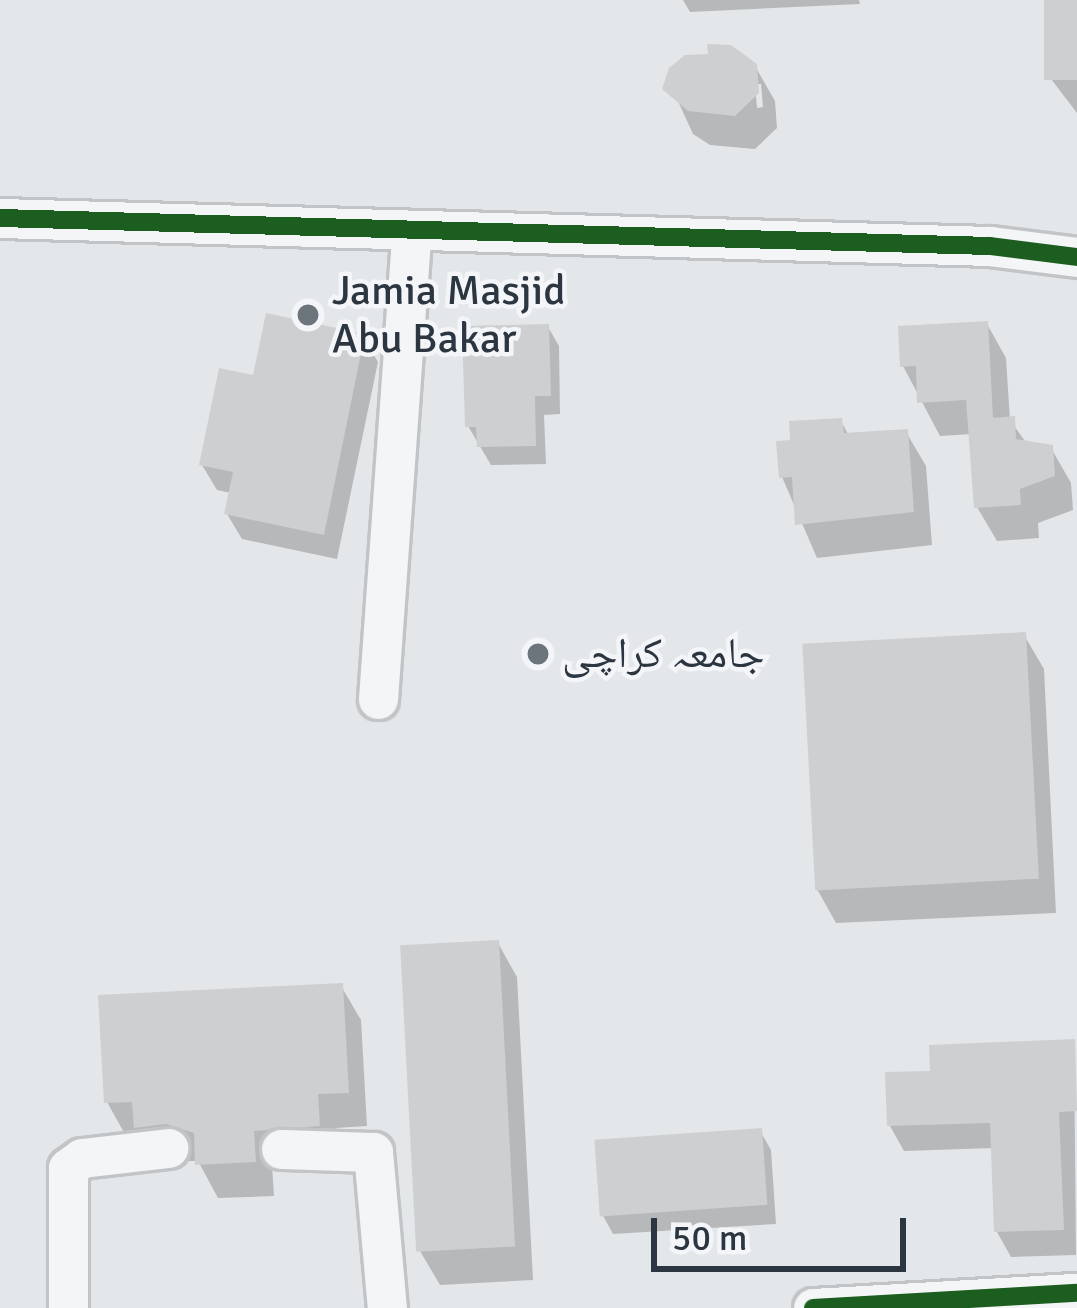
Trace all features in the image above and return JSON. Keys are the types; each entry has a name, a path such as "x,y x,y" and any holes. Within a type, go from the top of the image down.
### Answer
{"street":[{"path":"0,218 990,246 1077,257"},
{"path":"378,699 412,230"},
{"path":"68,1308 68,1168 82,1158 168,1148"},
{"path":"280,1149 374,1152 387,1308"},
{"path":"813,1308 1077,1294"}],"building":[{"path":"1044,0 1077,0 1077,80 1044,80"},
{"path":"707,44 731,45 757,64 759,93 735,116 688,111 662,89 669,68 685,55 708,54"},
{"path":"266,313 365,334 324,535 224,514 233,472 199,465 219,368 253,375"},
{"path":"988,321 993,418 1015,416 1016,439 1053,445 1055,476 1020,489 1021,505 974,508 966,400 917,403 916,366 900,367 898,326"},
{"path":"549,324 551,396 535,396 536,446 477,447 476,427 465,427 462,326"},
{"path":"842,418 844,433 908,429 914,512 795,525 792,477 779,478 776,441 790,440 789,421"},
{"path":"1026,632 1039,879 815,890 802,644"},
{"path":"499,940 515,1247 416,1252 400,945"},
{"path":"343,983 349,1093 318,1094 320,1126 254,1131 256,1162 195,1165 194,1133 166,1124 134,1128 132,1102 104,1103 98,995"},
{"path":"1075,1039 1077,1111 1059,1112 1064,1230 994,1232 990,1123 887,1126 885,1072 930,1071 929,1045"},
{"path":"762,1128 767,1205 600,1217 594,1140"}],"cycle path":[{"path":"0,218 990,246 1077,257"},
{"path":"813,1308 1077,1293"}],"place":[{"name":"Jamia Masjid Abu Bakar","path":"308,315"},
{"name":"جامعہ کراچی","path":"538,654"}]}
